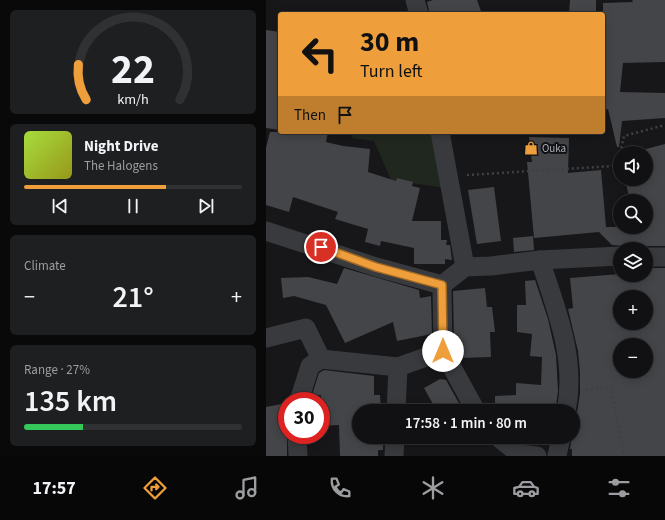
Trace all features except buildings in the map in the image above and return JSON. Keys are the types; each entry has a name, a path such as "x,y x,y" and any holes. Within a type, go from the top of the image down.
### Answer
{"street":[{"path":"415,0 419,12"},
{"path":"440,134 465,267"},
{"path":"266,230 376,267 442,285"},
{"path":"442,285 465,267 491,266 540,260 613,256"},
{"path":"653,257 665,257"},
{"path":"540,260 564,334 570,392 567,404"},
{"path":"442,285 443,351 472,404"},
{"path":"266,338 306,328 322,359"},
{"path":"303,392 310,366 322,359 398,367 443,351"},
{"path":"396,404 398,367"},
{"path":"298,444 298,456"},
{"path":"394,456 395,444"},
{"path":"507,444 519,454 537,456"},
{"path":"557,456 560,444"}],"path":[{"path":"622,146 624,136 665,126"},
{"path":"448,176 613,166"},
{"path":"570,392 612,387 624,456"}],"shaded area":[{"path":"353,134 437,134 446,188 391,180 374,141 352,138"}],"place":[{"name":"Ouka","path":"531,148"}],"route":[{"path":"321,247 376,267 442,285 443,351"}]}
